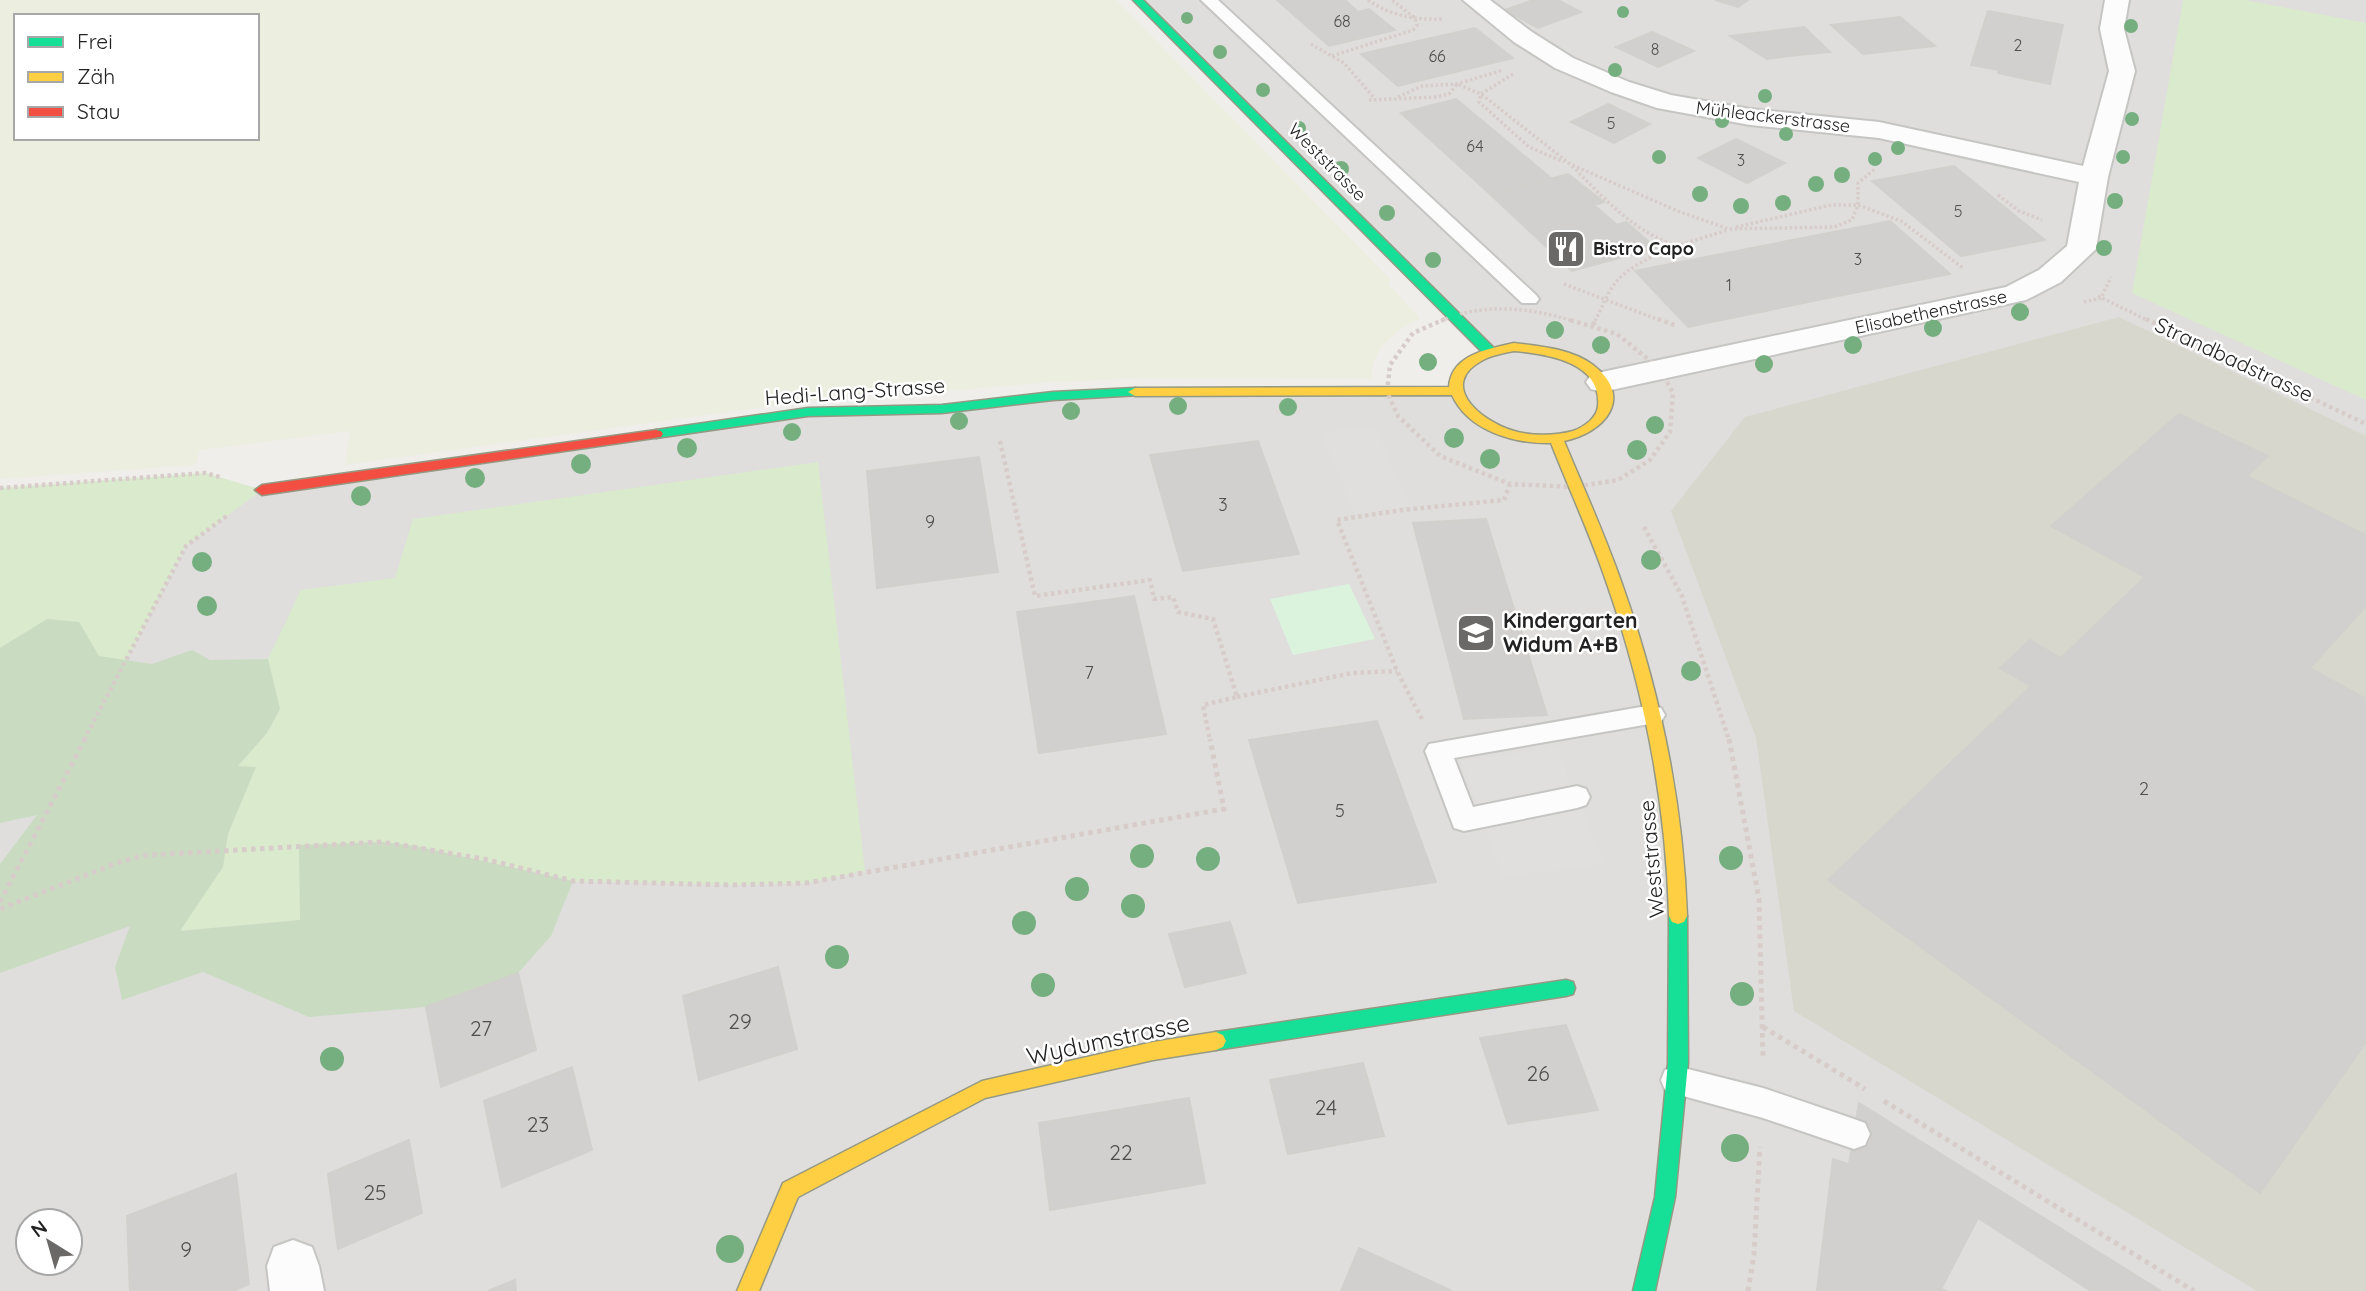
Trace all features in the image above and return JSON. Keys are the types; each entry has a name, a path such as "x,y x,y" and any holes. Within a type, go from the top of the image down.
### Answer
{"street":[{"name":"Weststrasse","path":"1138,0 1489,351"},
{"name":"Mühleackerstrasse","path":"1475,0 1522,37 1569,65 1620,87 1688,107 1750,117 1879,130 2094,177"},
{"name":"Elisabethenstrasse","path":"1602,382 2015,294 2050,276 2081,249 2094,177 2122,71 2112,29 2117,0"},
{"path":"1514,347 1540,348 1566,355 1587,367 1602,382 1607,401 1601,418 1583,432 1556,439 1528,439 1501,433 1462,408 1455,391 1457,375 1469,360 1489,351 1514,347"},
{"name":"Hedi-Lang-Strasse","path":"262,490 808,412 942,409 1053,396 1167,390 1455,391"},
{"name":"Weststrasse","path":"1556,439 1621,601 1653,715 1663,756 1678,891 1676,1080 1665,1197 1644,1291"},
{"name":"Wydumstrasse","path":"748,1291 790,1189 982,1090 1153,1051 1566,988"}],"lane":[{"path":"1209,0 1529,299"},
{"path":"1577,797 1464,820 1438,751 1653,715"},
{"path":"1676,1080 1763,1103 1854,1134"}],"path":[{"path":"1291,76 1334,55 1413,30 1417,25 1415,18 1392,0"},
{"path":"1334,55 1375,100"},
{"path":"1394,99 1422,86 1457,84 1493,72 1569,65"},
{"path":"1480,94 1522,68"},
{"path":"1366,99 1436,97 1449,94 1457,84"},
{"path":"1457,84 1480,94 1570,164 1649,236 1681,247"},
{"path":"1480,94 1479,102 1529,147 1680,212 1729,229 1835,227 1853,219 1858,205"},
{"path":"1984,152 1979,164 1982,175 2003,200 2033,217 2084,231"},
{"path":"1592,325 1625,273 1681,247 1729,229 1831,205 1877,208 1895,216 1927,237 1997,298"},
{"path":"1559,282 1720,341 1732,354"},
{"name":"Strandbadstrasse","path":"2101,298 2366,424"},
{"path":"999,440 1035,596 1150,580 1154,599 1173,597 1178,612 1213,620 1237,697"},
{"path":"0,488 205,472 262,490"},
{"path":"1438,751 1397,671 1336,520 1402,510 1504,500 1510,484"},
{"path":"0,902 186,546 262,490"},
{"path":"0,909 122,860 147,855 382,842 484,859 573,881 732,885 806,883 1224,809 1203,705 1352,673 1397,671"},
{"path":"1763,1027 1868,1091"},
{"path":"1879,1098 2194,1291"}],"shaded area":[{"path":"0,0 1116,0 1391,280 1388,284 1420,318 1399,330 1381,347 1372,366 1372,379 1147,378 1053,382 933,392 929,384 345,465 350,431 200,450 195,465 0,479"},
{"path":"1138,0 2366,0 2366,1291 0,1291 0,488 205,473 262,490 808,412 1053,396 1455,391 1488,351"},
{"path":"2119,317 2366,436 2366,1291 2257,1291 1794,1011 1756,738 1671,511 1745,417"},
{"path":"1374,426 1410,506 1355,514 1322,433"},
{"path":"1556,748 1604,864 1503,877 1462,761"}],"green space":[{"path":"2183,0 2245,0 2366,23 2366,400 2132,293"},
{"path":"818,462 865,871 806,883 732,885 573,881 415,846 382,842 300,845 300,920 179,931 223,867 228,834 255,768 237,767 267,733 280,709 268,659 301,590 395,578 413,519"},
{"path":"205,473 262,490 186,546 126,661 98,656 47,620 0,648 0,488"},
{"path":"1349,584 1375,639 1293,655 1270,599"},
{"path":"47,619 79,622 99,656 152,664 192,650 210,660 268,659 280,709 267,733 238,766 256,767 228,834 223,867 180,931 300,920 299,845 382,842 415,846 573,881 551,936 518,973 426,1007 309,1017 203,972 122,1000 115,967 130,926 0,973 0,864 37,815 0,823 0,648"}],"building":[{"path":"1277,0 1345,0 1358,12 1369,9 1395,30 1329,46"},
{"path":"1533,0 1558,0 1581,12 1538,28 1505,10"},
{"path":"1715,0 1748,0 1738,7"},
{"path":"1988,11 2063,25 2050,84 1971,65"},
{"path":"1900,17 1935,46 1899,50 1866,21"},
{"path":"1866,21 1899,50 1863,54 1831,25"},
{"path":"1804,27 1830,52 1798,55 1773,31"},
{"path":"1475,28 1513,58 1398,86 1361,54"},
{"path":"1773,31 1798,55 1767,59 1730,36"},
{"path":"1652,32 1694,51 1658,67 1616,47"},
{"path":"1456,99 1552,179 1491,195 1401,113"},
{"path":"1608,104 1650,124 1614,143 1571,122"},
{"path":"1736,139 1785,163 1747,183 1698,158"},
{"path":"1954,166 2045,240 1961,256 1872,181"},
{"path":"1568,174 1604,202 1594,205 1617,225 1626,222 1656,248 1572,271 1491,195"},
{"path":"1890,221 1950,274 1823,299 1767,245"},
{"path":"1767,245 1823,299 1688,327 1635,271"},
{"path":"2179,414 2268,456 2247,476 2366,535 2366,606 2310,668 2366,699 2366,1042 2260,1193 1828,880 2031,686 2000,668 2030,640 2061,658 2145,577 2051,526"},
{"path":"1258,441 1299,554 1183,571 1150,455"},
{"path":"979,457 998,572 877,588 867,471"},
{"path":"1486,519 1547,715 1464,719 1413,523"},
{"path":"1134,596 1166,734 1039,753 1017,612"},
{"path":"1377,721 1436,882 1298,903 1249,740"},
{"path":"1230,922 1246,973 1185,987 1169,934"},
{"path":"778,967 797,1049 699,1080 683,996"},
{"path":"518,973 536,1050 441,1087 426,1007"},
{"path":"1566,1025 1598,1110 1508,1124 1480,1038"},
{"path":"1363,1063 1384,1136 1288,1154 1270,1080"},
{"path":"572,1067 592,1150 502,1187 484,1101"},
{"path":"1189,1098 1205,1183 1050,1210 1039,1123"},
{"path":"1859,1103 2161,1291 2091,1291 1944,1196 1849,1164"},
{"path":"409,1140 422,1213 338,1249 328,1174"},
{"path":"1833,1159 1944,1196 1978,1218 1941,1289 1947,1291 1817,1291"},
{"path":"236,1174 249,1284 233,1291 130,1291 127,1216"},
{"path":"1359,1248 1452,1291 1341,1291"},
{"path":"515,1280 516,1291 488,1291"}],"traffic: fast":[{"path":"1138,0 1489,351"},
{"path":"656,434 808,412 942,409 1053,396 1135,392"},
{"path":"1644,1291 1665,1197 1678,1063 1678,916"},
{"path":"1216,1041 1566,988"}],"traffic: slow":[{"path":"1514,347 1544,351 1575,360 1599,378 1604,391 1605,407 1593,426 1580,433 1553,438 1515,436 1494,428 1470,411 1456,390 1456,378 1463,367 1482,355 1514,347"},
{"path":"1135,392 1455,391"},
{"path":"1556,439 1614,581 1654,718 1674,836 1678,916"},
{"path":"748,1291 790,1190 982,1090 1153,1051 1216,1041"}],"traffic: jam":[{"path":"262,490 656,434"}],"place":[{"name":"Bistro Capo","path":"1566,249"},
{"name":"Kindergarten Widum A+B","path":"1476,633"}]}
